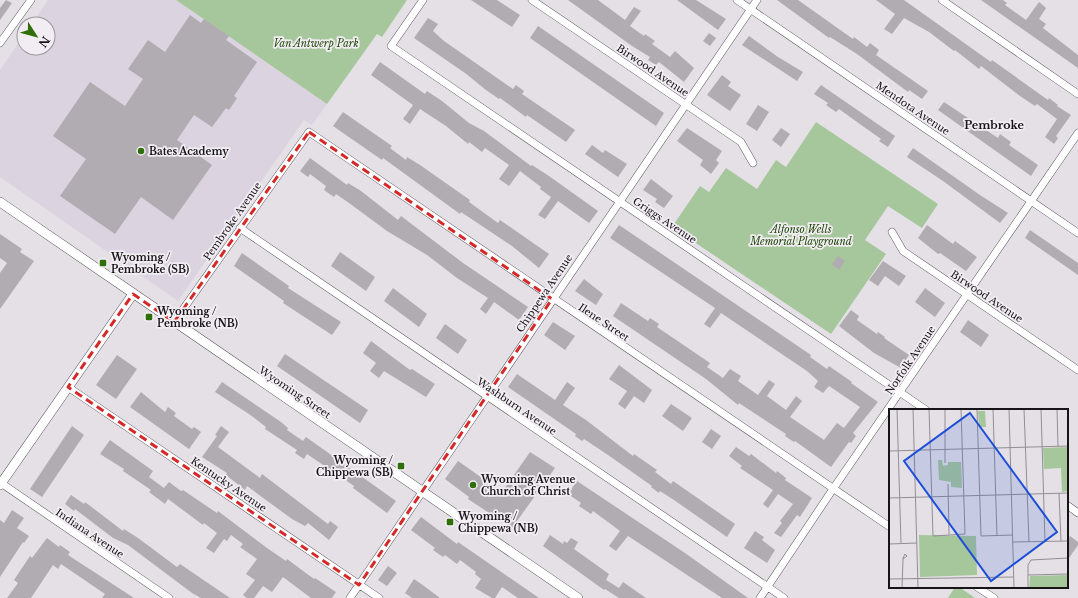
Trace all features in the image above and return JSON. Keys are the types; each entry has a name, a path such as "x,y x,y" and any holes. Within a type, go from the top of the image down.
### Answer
{"street":[{"path":"0,43 31,0"},
{"name":"Griggs Avenue","path":"423,0 391,46 925,409"},
{"name":"Birwood Avenue","path":"532,0 741,142 754,163"},
{"name":"Mendota Avenue","path":"738,0 1078,233"},
{"name":"Chippewa Avenue","path":"350,598 552,299 757,0"},
{"path":"942,0 1078,94"},
{"name":"Pembroke Avenue","path":"174,322 309,132"},
{"name":"Ilene Street","path":"309,132 552,299 889,526"},
{"name":"Norfolk Avenue","path":"890,409 966,294 1078,133"},
{"name":"Wyoming Street","path":"0,202 578,598"},
{"name":"Washburn Avenue","path":"240,228 784,598"},
{"name":"Birwood Avenue","path":"892,232 903,251 1078,370"},
{"path":"1,484 133,294"},
{"name":"Kentucky Avenue","path":"68,387 379,598"},
{"name":"Norfolk Avenue","path":"760,598 833,488 889,410"},
{"name":"Indiana Avenue","path":"1,484 169,598"},
{"path":"1068,506 1078,513"},
{"path":"979,588 994,598"}],"highlighted area":[{"path":"309,132 552,299 359,585 68,387 133,294 174,322"}],"shaded area":[{"name":"Bates Academy","path":"48,0 176,0 327,104 312,125 304,120 178,301 0,177 0,70 16,47 16,56 56,56 56,16 37,16"}],"green space":[{"name":"Van Antwerp Park","path":"176,0 407,0 382,37 377,34 327,104"},
{"name":"Alfonso Wells Memorial Playground","path":"816,122 938,204 922,228 888,206 865,240 886,254 831,334 672,227 700,186 709,192 726,168 757,189 776,160 786,167"},
{"path":"954,588 960,588 975,598 948,598"}],"building":[{"path":"6,0 12,3 0,20 0,8"},
{"path":"471,0 497,0 520,15 512,27"},
{"path":"568,0 598,0 625,20 634,7 641,11 630,26 644,36 645,34 655,41 652,44 670,57 675,51 694,68 684,82 659,62 656,65 648,60 650,57 632,46"},
{"path":"677,0 696,0 726,19 718,30"},
{"path":"777,0 798,0 853,39 854,37 867,47 870,43 879,50 876,55 928,91 922,99 909,90 908,92 857,54 830,37 829,38"},
{"path":"876,0 904,0 991,62 992,60 1048,100 1049,98 1058,105 1057,106 1071,115 1056,136 1058,138 1054,144 1045,137 1057,119 1037,104 1035,106 1020,96 981,66 979,69 929,32 904,18 892,34 884,29 895,14"},
{"path":"981,0 1003,0 1007,3 1005,5 1026,20 1039,2 1046,8 1039,19 1046,24 1043,28 1078,55 1078,68"},
{"path":"190,15 201,23 204,19 229,36 226,40 257,62 234,96 237,98 229,110 226,108 212,127 194,115 177,140 212,165 173,220 141,197 115,234 60,196 86,159 53,136 90,82 125,106 143,79 128,69 148,40 165,52"},
{"path":"428,18 438,24 433,31 444,41 513,89 516,85 524,91 522,94 575,130 566,142 527,115 526,117 500,98 499,99 465,73 414,38"},
{"path":"538,26 664,113 656,126 530,38"},
{"path":"709,33 716,38 710,46 703,41"},
{"path":"749,36 778,57 803,72 797,81 742,45"},
{"path":"380,62 425,94 427,91 442,101 469,123 484,131 531,166 532,165 549,176 598,211 589,223 558,201 545,219 538,215 551,197 540,189 541,187 520,171 509,186 499,179 509,165 485,148 482,152 469,142 468,144 446,126 420,109 410,124 403,119 413,105 371,75"},
{"path":"722,75 731,82 728,86 741,95 730,111 707,95"},
{"path":"821,85 895,136 888,147 879,141 881,139 839,109 836,112 826,105 828,103 814,94"},
{"path":"944,102 998,138 1000,134 1011,142 1009,145 1038,165 1031,176 938,110"},
{"path":"758,105 769,112 757,131 746,124"},
{"path":"343,112 392,146 390,148 406,160 407,157 420,165 470,200 469,202 498,223 500,220 549,254 539,268 512,246 461,212 460,214 383,158 382,160 333,126"},
{"path":"687,128 722,151 716,160 719,163 711,174 700,165 703,160 677,141"},
{"path":"781,128 790,134 781,147 772,140"},
{"path":"592,145 603,153 605,150 627,164 618,177 585,154"},
{"path":"913,148 1008,213 1000,223 943,181 907,157"},
{"path":"310,158 347,185 348,183 361,191 398,220 401,216 463,263 528,307 519,320 494,302 486,314 480,309 488,298 457,278 427,255 387,231 336,194 334,197 324,190 326,186 310,174 308,177 300,171"},
{"path":"651,179 673,196 664,208 655,202 657,199 643,190"},
{"path":"619,225 811,355 810,357 827,369 829,366 878,402 853,433 856,436 851,443 849,442 831,467 795,441 794,442 785,436 786,434 739,403 738,405 706,379 613,316 621,303 648,321 650,318 659,324 657,327 710,363 707,367 723,378 730,369 741,376 738,381 758,395 769,380 775,384 767,396 786,410 796,396 802,401 790,417 824,440 837,423 844,428 860,407 829,386 823,393 814,387 818,381 807,371 721,313 710,328 704,324 715,308 610,238"},
{"path":"927,225 953,244 955,241 977,257 966,271 940,253 938,254 918,238"},
{"path":"1030,230 1078,263 1078,275 1025,238"},
{"path":"0,234 22,249 20,252 34,261 0,309 0,273 7,263 0,258"},
{"path":"340,252 375,277 366,291 331,266"},
{"path":"242,253 289,286 288,288 341,322 332,335 283,303 284,301 234,266"},
{"path":"838,256 845,261 839,270 832,264"},
{"path":"883,261 906,276 899,286 885,276 878,286 869,280"},
{"path":"584,279 603,294 596,305 575,291"},
{"path":"393,288 427,314 419,327 384,301"},
{"path":"925,288 945,303 935,317 915,302"},
{"path":"851,310 859,316 857,320 877,334 878,332 885,337 884,338 909,355 901,368 874,353 839,326"},
{"path":"968,320 989,335 981,347 960,332"},
{"path":"553,322 575,336 565,350 544,335"},
{"path":"445,324 467,340 458,354 436,338"},
{"path":"371,341 410,370 412,369 435,384 426,397 384,371 379,378 370,371 376,363 363,353"},
{"path":"285,354 368,410 360,423 277,366"},
{"path":"117,355 137,369 116,399 96,385"},
{"path":"619,365 652,390 644,403 634,396 625,409 618,404 627,391 609,379"},
{"path":"517,374 555,400 567,382 575,388 563,405 586,420 633,456 634,454 657,470 655,472 671,484 673,481 735,524 727,537 674,500 660,491 659,493 651,487 652,486 584,439 582,441 575,436 576,434 508,387"},
{"path":"222,382 281,422 288,428 287,430 303,441 306,437 396,501 387,513 353,488 354,486 307,454 304,459 295,453 297,450 265,429 266,427 249,414 215,392"},
{"path":"141,392 165,412 168,407 176,413 174,416 192,429 194,427 201,432 189,449 130,407"},
{"path":"671,404 692,418 683,431 662,416"},
{"path":"72,426 84,435 42,497 30,489"},
{"path":"221,426 229,432 218,447 260,478 262,474 328,524 330,521 338,527 329,540 308,523 305,526 292,519 247,486 245,490 226,475 227,473 202,457 217,436 215,435"},
{"path":"711,429 721,436 712,449 702,442"},
{"path":"110,440 153,471 149,477 164,488 169,482 217,513 218,511 267,548 286,561 287,559 314,579 315,578 336,592 332,598 311,598 283,577 272,592 263,586 254,598 247,598 243,595 255,580 246,574 257,559 240,547 243,544 231,535 227,541 224,539 214,553 206,548 217,533 204,523 203,525 168,499 165,504 149,492 151,490 123,471 124,469 100,454"},
{"path":"736,447 749,456 751,454 776,473 777,471 786,478 785,480 812,498 800,517 797,515 781,537 774,533 782,523 780,521 793,504 778,494 768,508 763,504 773,490 740,468 742,466 729,456"},
{"name":"Wyoming Avenue Church of Christ","path":"530,452 555,468 512,528 468,499 469,497 445,479 458,461 502,492"},
{"path":"577,481 685,553 748,598 722,598 628,536 616,551 609,546 620,531 593,511 591,514 579,506 581,503 568,494"},
{"path":"71,495 84,504 85,502 123,531 124,529 138,538 177,567 180,564 230,598 201,598 192,593 128,545 113,538 75,509 74,511 65,504"},
{"path":"12,510 24,518 17,528 29,536 24,543 23,542 0,577 0,520 4,523"},
{"path":"421,517 457,544 458,542 539,598 518,598 502,587 495,598 492,598 475,588 481,579 475,574 476,572 460,560 457,564 445,555 443,557 433,550 435,548 411,530"},
{"path":"755,531 764,537 762,540 775,550 767,563 744,548"},
{"path":"550,535 563,544 564,541 567,543 571,538 578,542 574,549 609,574 606,580 619,588 623,582 646,598 619,598 605,589 604,590 543,546"},
{"path":"1070,536 1078,542 1078,545 1068,560 1068,539"},
{"path":"47,538 59,547 60,545 70,552 68,555 134,598 102,598 105,594 61,564 58,569 53,565 31,598 7,598 18,583 14,580 30,556 32,558"},
{"path":"388,566 397,573 387,586 378,580"},
{"path":"414,579 440,598 412,598 405,593"}],"place":[{"name":"Bates Academy","path":"141,151"},
{"name":"Wyoming / Pembroke (SB)","path":"103,263"},
{"name":"Wyoming / Pembroke (NB)","path":"149,317"},
{"name":"Wyoming / Chippewa (SB)","path":"401,466"},
{"name":"Wyoming Avenue Church of Christ","path":"473,485"},
{"name":"Wyoming / Chippewa (NB)","path":"450,522"}],"district":[{"name":"Pembroke","path":"994,125"}]}
